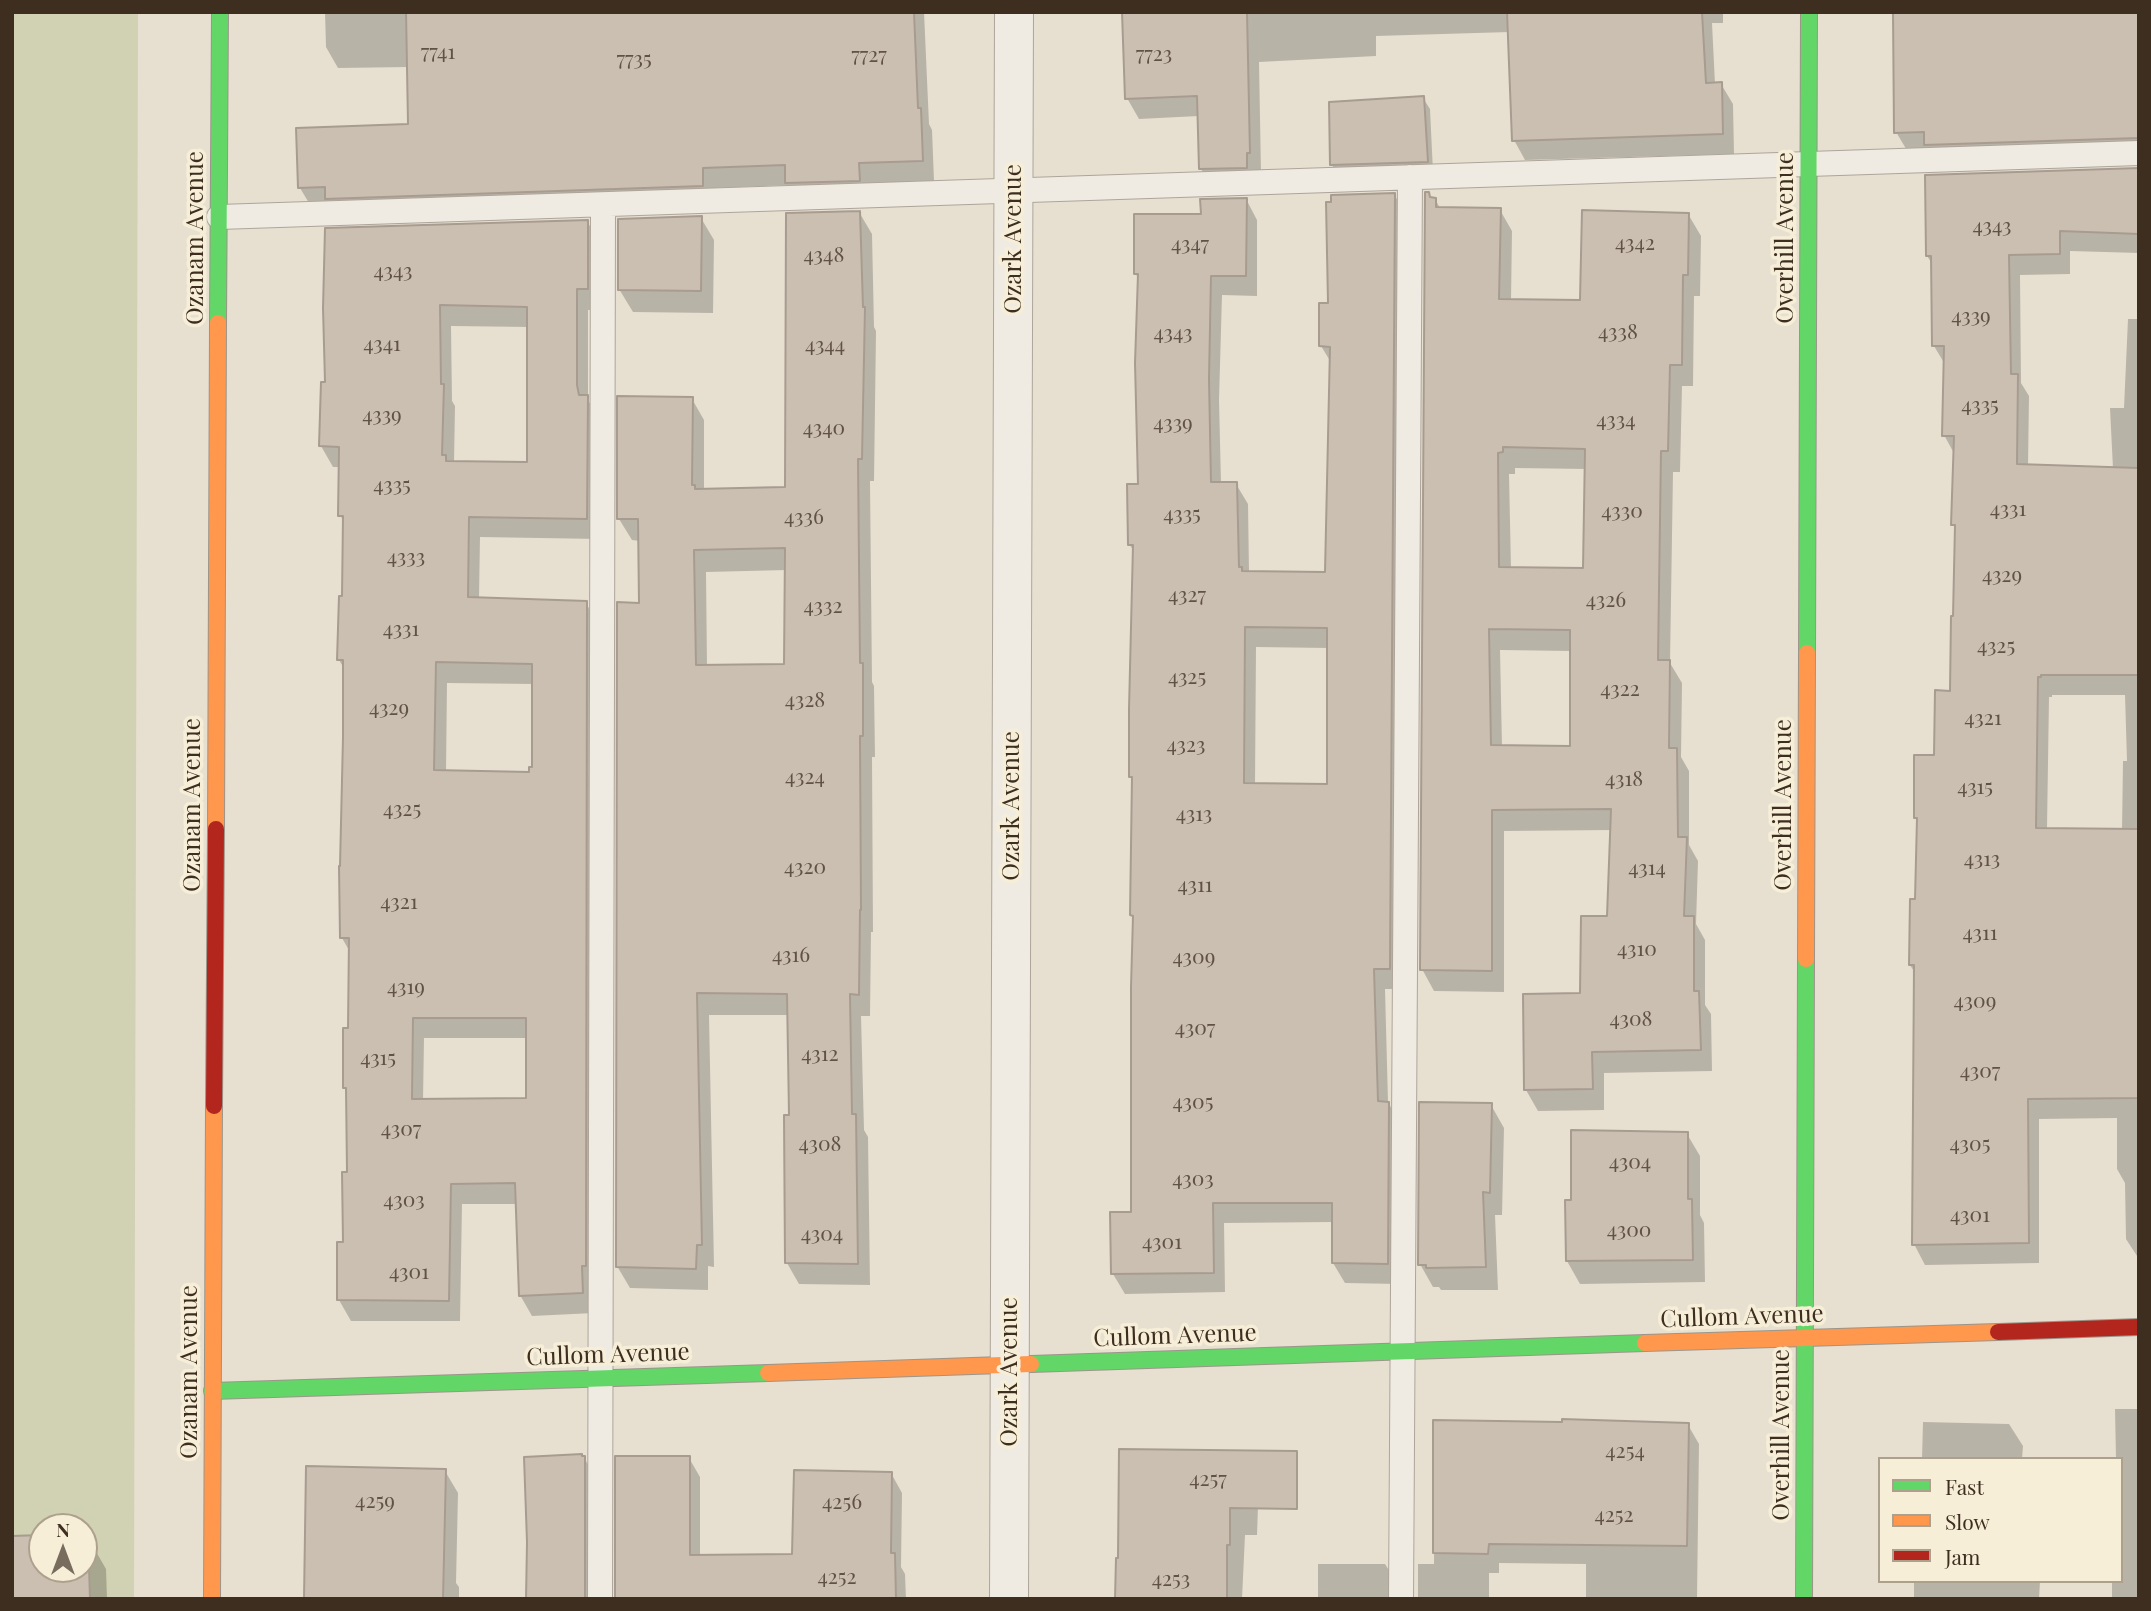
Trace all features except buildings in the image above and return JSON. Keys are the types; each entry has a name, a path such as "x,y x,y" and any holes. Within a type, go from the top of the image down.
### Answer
{"street":[{"name":"Ozanam Avenue","path":"212,1599 220,12"},
{"name":"Ozark Avenue","path":"1009,1599 1014,12"},
{"name":"Overhill Avenue","path":"1804,1599 1809,12"},
{"name":"Cullom Avenue","path":"212,1391 2139,1327"}],"lane":[{"path":"219,217 2139,153"},
{"path":"1401,1599 1410,177"},
{"path":"600,1599 603,205"}],"green space":[{"path":"12,12 138,12 134,1599 12,1599"}],"traffic: fast":[{"path":"218,323 220,12"},
{"path":"1807,653 1809,12"},
{"path":"1804,1599 1806,959"},
{"path":"1031,1364 1645,1343"},
{"path":"212,1391 768,1373"}],"traffic: slow":[{"path":"216,829 218,323"},
{"path":"1806,959 1807,653"},
{"path":"212,1599 214,1106"},
{"path":"1645,1343 1998,1332"},
{"path":"768,1373 1031,1364"}],"traffic: jam":[{"path":"214,1106 216,829"},
{"path":"1998,1332 2139,1327"}]}
